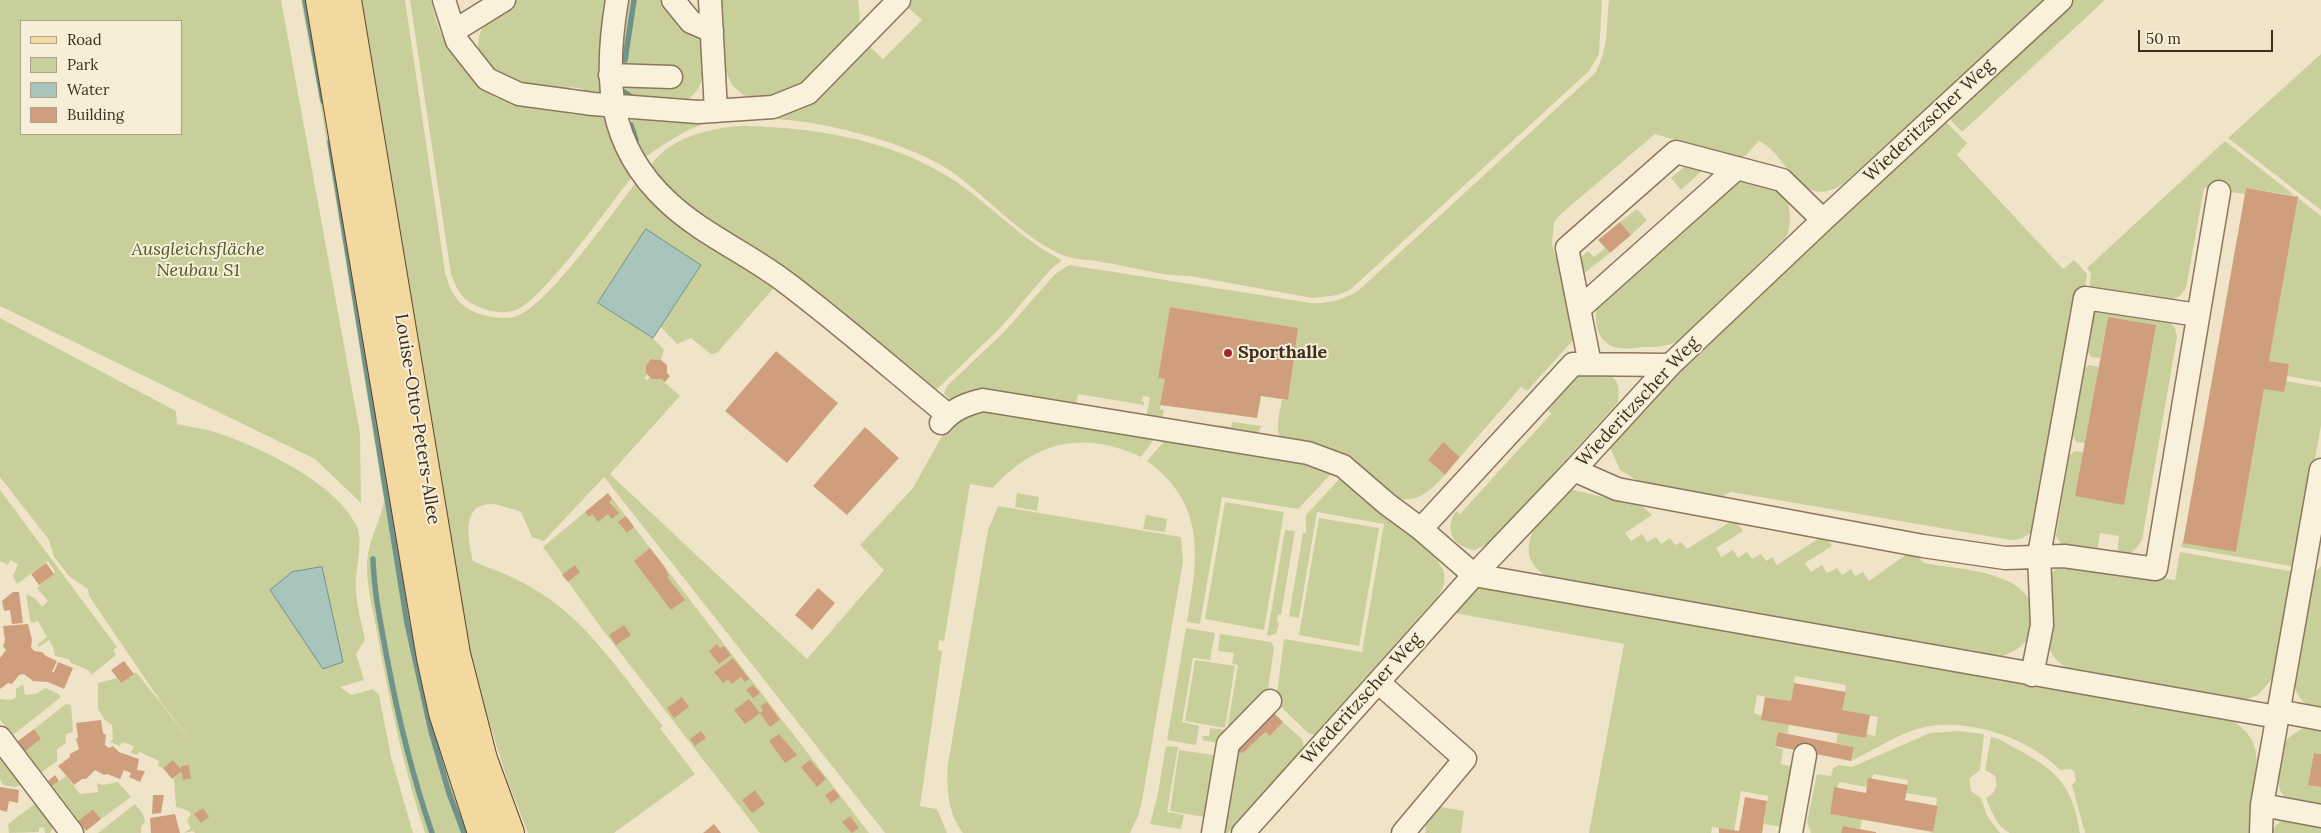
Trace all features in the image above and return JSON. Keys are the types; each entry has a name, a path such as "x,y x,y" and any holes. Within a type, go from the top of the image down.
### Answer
{"main road":[{"name":"Louise-Otto-Peters-Allee","path":"320,0 431,658 442,713 482,833"},
{"name":"Louise-Otto-Peters-Allee","path":"347,0 456,654 483,759 510,833"}],"street":[{"path":"444,0 457,41 487,79 519,94 614,106 698,112 773,107 808,93 886,5"},
{"path":"454,31 504,0"},
{"path":"617,0 610,44 610,75 614,106 621,135 640,172 668,203 783,280 945,419 964,405 983,400 1308,453 1343,466 1474,575 2032,675 2277,714 2321,719"},
{"path":"673,0 691,22 712,31"},
{"path":"710,0 716,111"},
{"name":"Wiederitzscher Weg","path":"1244,833 1474,575 1670,365 1823,220 2061,0"},
{"path":"610,75 671,77"},
{"path":"1590,364 1567,248 1676,152 1782,180 1823,220"},
{"path":"1579,309 1737,168"},
{"path":"1574,470 1617,489 1924,546 2005,558 2039,555 2064,556 2156,569 2218,192"},
{"path":"2032,675 2042,625 2039,555 2085,298 2198,315"},
{"path":"1421,529 1573,364 1670,365"},
{"path":"2260,833 2262,805 2277,714 2321,470"},
{"path":"1378,682 1465,759 1403,833"},
{"path":"1213,833 1228,744 1270,702"},
{"path":"0,738 72,833"},
{"path":"1792,833 1805,755"},
{"path":"2262,805 2321,816"}],"green space":[{"name":"Ausgleichsfläche Neubau S1","path":"0,0 281,0 360,433 361,503 315,459 0,306"},
{"path":"301,0 311,0 472,833 425,833 404,761 387,687 367,572 368,555 384,501 322,113"},
{"path":"357,0 405,0 445,272 456,298 466,307 480,314 503,318 517,316 530,308 563,276 638,180 778,283 717,353 711,354 691,338 677,344 660,326 700,265 598,303 653,338 664,350 661,360 651,359 646,365 647,375 644,378 647,380 650,377 661,379 680,396 610,474 807,659 884,570 860,545 913,488 947,427 977,409 1155,438 1141,457 1100,444 1080,443 1061,445 1043,450 1026,460 1009,472 993,488 970,484 944,641 939,640 938,650 942,651 920,806 937,809 947,833 885,833 604,477 544,541 532,537 521,512 494,504 480,506 470,518 469,535 473,561 529,586 568,614 586,631 618,668 663,726 660,728 695,774 614,833 528,833 508,782 492,731 478,708"},
{"path":"410,0 431,0 442,36 463,67 476,80 560,106 566,112 573,115 588,109 608,117 634,174 560,270 528,302 516,310 498,312 483,309 473,304 461,294 451,274"},
{"path":"517,0 611,0 606,93 589,97 583,89 570,87 561,94 503,81 479,56 478,45 482,28 493,16"},
{"path":"623,0 664,0 692,27 701,39 704,46 704,68 699,86 692,96 679,104 621,96 622,69 617,56"},
{"path":"717,0 858,0 860,17 858,28 803,88 757,100 743,95 732,85 726,72"},
{"path":"911,0 1602,0 1599,54 1589,71 1350,290 1338,295 1313,298 1065,256 1031,237 949,170 925,157 895,145 862,134 826,126 790,120 756,118 724,120 690,129 639,161 629,123 637,117 754,115 867,44 883,59 922,20 906,6"},
{"path":"1609,0 2045,0 1843,184 1828,191 1815,191 1804,186 1769,147 1759,141 1746,155 1738,159 1655,134 1562,213 1554,222 1552,245 1578,326 1577,336 1527,391 1521,387 1460,457 1443,443 1428,460 1445,475 1434,486 1418,497 1396,499 1282,440 1278,431 1278,421 1282,400 1288,400 1297,328 1170,307 1158,378 1165,379 1160,409 1164,410 1162,420 1146,418 1150,397 1143,396 1142,401 1144,405 1078,394 1076,406 950,400 944,393 947,386 1005,331 1055,274 1069,265 1311,303 1336,301 1359,290 1595,73 1605,46"},
{"path":"2074,0 2105,0 1962,132 1947,116"},
{"path":"2321,54 2321,210 2228,138"},
{"path":"1943,119 1967,143 1957,155 2063,269 2074,260 2087,274 2085,288 2079,287 2037,525 2032,532 2023,538 2011,540 1731,492 1719,498 1638,481 1620,470 1608,443 1686,361"},
{"path":"741,126 798,129 826,133 881,146 908,156 934,168 958,183 1021,234 1062,260 1051,269 1001,327 936,390 937,396 707,227 647,171 664,151 688,137 714,129"},
{"path":"2225,141 2295,196 2246,188 2245,194 2204,188 2186,288 2180,296 2167,302 2089,288 2091,273 2087,268"},
{"path":"1689,163 1705,168 1681,190 1671,178"},
{"path":"1736,177 1766,181 1774,184 1784,195 1790,216 1786,237 1678,341 1660,346 1628,348 1611,346 1605,342 1596,323 1599,301"},
{"path":"2298,198 2321,216 2321,382 2287,376 2289,364 2269,361"},
{"path":"1637,209 1647,220 1631,235 1620,222"},
{"path":"1605,248 1610,253 1583,274 1579,259 1588,251 1594,257"},
{"path":"2097,311 2170,322 2175,328 2177,337 2142,540 2132,552 2117,556 2119,536 2100,533 2097,553 2064,548 2056,536 2069,456 2075,451 2083,452 2155,325 2108,317 2100,358 2091,357 2088,352 2094,314"},
{"path":"0,318 176,411 177,424 221,434 257,449 298,470 334,496 347,511 357,527 360,542 356,591 365,640 356,654 364,680 340,687 351,695 373,689 379,695 391,757 413,833 195,833 193,831 184,833 191,828 187,821 191,814 189,811 176,807 174,778 181,772 183,780 191,779 189,765 181,766 181,769 173,760 163,768 158,766 159,761 140,752 136,755 131,753 134,746 122,742 120,746 110,742 113,739 112,725 105,720 98,709 98,683 117,678 121,683 136,672 199,751 161,702 89,596 88,589 70,577 54,557 49,540 0,477"},
{"path":"2089,365 2099,367 2085,443 2076,442 2073,436 2084,368"},
{"path":"1585,371 1607,374 1616,380 1619,392 1618,402 1491,543 1474,550 1460,545 1455,541 1451,531 1452,518 1456,511 1460,514 1551,414 1548,410 1577,377"},
{"path":"2286,381 2321,387 2321,425 2296,567 2181,547 2182,542 2236,552 2264,389"},
{"path":"1232,422 1262,426 1257,434 1218,430 1219,425 1231,427"},
{"path":"1166,439 1307,460 1333,472 1298,509 1222,497 1200,624 1187,622 1195,555 1194,534 1189,514 1180,496 1166,478 1147,461"},
{"path":"1343,475 1437,560 1445,578 1438,596 1314,735 1308,733 1276,702 1284,639 1362,652 1384,524 1317,512 1299,618 1289,616 1303,533 1306,533 1306,515"},
{"path":"1570,489 1643,507 1652,515 1625,533 1631,541 1642,534 1647,542 1656,537 1661,544 1670,538 1675,545 1681,542 1687,549 1730,522 1737,523 1743,531 1716,548 1721,557 1733,550 1738,558 1747,552 1752,559 1761,554 1766,561 1772,557 1777,565 1821,537 1827,538 1832,546 1805,563 1811,572 1822,565 1827,573 1837,568 1842,575 1851,569 1855,576 1863,572 1869,581 1910,552 1916,553 1923,563 1976,571 1994,576 2011,583 2024,593 2032,606 2032,631 2022,645 2000,657 1557,582 1547,577 1533,564 1529,548 1530,540 1533,530 1542,515"},
{"path":"0,490 117,647 113,650 116,655 91,675 90,671 71,663 69,659 55,656 49,640 39,647 37,645 47,637 38,621 32,623 30,620 26,594 35,598 42,607 48,601 37,588 55,572 48,561 17,584 13,576 18,564 10,560 8,565 0,561"},
{"path":"608,493 869,833 760,833 602,629 543,547"},
{"path":"1017,493 1039,497 1037,511 1015,507"},
{"path":"1225,502 1284,512 1264,630 1205,619"},
{"path":"998,506 1181,537 1183,561 1142,801 1138,816 1130,833 963,833 954,817 949,800 948,764 988,530"},
{"path":"1146,515 1167,519 1165,532 1143,529"},
{"path":"1319,518 1379,528 1359,646 1299,635"},
{"path":"1285,530 1295,531 1281,615 1278,614 1277,622 1279,623 1276,634 1267,636"},
{"path":"2180,552 2295,572 2277,673 2258,695 2247,699 2232,700 2079,674 2055,658 2049,645 2047,604 2049,580 2051,574 2057,568 2064,563 2175,580"},
{"path":"2321,566 2321,711 2304,702 2295,689 2293,676 2311,575"},
{"path":"1477,587 2231,720 2250,737 2256,756 2249,833 2085,833 2072,785 2076,781 2074,771 2071,769 2060,770 2047,758 2013,739 1974,727 1935,725 1917,729 1851,761 1854,747 1836,743 1838,733 1866,738 1867,734 1875,736 1878,717 1842,710 1846,685 1795,676 1791,701 1757,695 1754,713 1789,725 1788,733 1778,732 1775,747 1783,749 1781,764 1798,768 1787,828 1764,824 1768,796 1741,791 1734,831 1712,827 1711,833 1589,833 1624,644 1455,613"},
{"path":"1186,628 1215,633 1210,660 1193,658 1182,722 1199,726 1196,745 1167,740"},
{"path":"1220,634 1271,642 1274,648 1267,696 1218,743 1202,740 1203,736 1209,736 1210,728 1227,730 1238,665 1232,664 1234,653 1218,651"},
{"path":"1195,660 1235,666 1225,728 1185,721"},
{"path":"23,684 25,695 36,694 45,688 57,693 61,697 13,735 0,720 0,699 12,700 16,697 16,689"},
{"path":"66,704 71,705 73,732 66,734 66,743 57,749 57,761 41,773 24,752 41,739 34,729"},
{"path":"1283,722 1302,739 1304,748 1228,833 1218,833 1231,751 1243,753 1265,732 1270,736"},
{"path":"2309,726 2321,726 2321,754 2314,753 2309,785 2321,787 2321,811 2300,805 2285,797 2280,790 2279,784 2280,762 2284,744 2292,735"},
{"path":"1959,731 1984,734 1980,770 1969,779 1971,791 1981,798 1987,816 2000,833 1929,833 1933,832 1938,806 1936,805 1937,798 1906,793 1908,780 1874,774 1867,787 1839,782 1837,788 1834,788 1830,814 1862,819 1860,829 1843,826 1841,833 1811,833 1807,822 1817,774 1831,776 1833,768 1839,765 1852,767 1930,733"},
{"path":"1991,737 1999,739 2030,756 2054,774 2071,798 2080,833 2010,833 2001,827 1986,798 1994,791 1996,785 1994,775 1985,770"},
{"path":"1166,746 1178,747 1167,812 1184,815 1181,829 1150,824 1157,798"},
{"path":"0,750 26,783 15,787 3,785 0,779"},
{"path":"1179,750 1220,756 1210,818 1170,811"},
{"path":"66,776 80,794 98,792 97,783 103,785 118,782 131,797 101,819 93,809 78,821 51,787"},
{"path":"40,800 56,822 50,833 45,833 44,827 39,828 39,832 9,833 8,824"},
{"path":"135,804 143,814 145,822 141,826 141,833 98,833"},
{"path":"1429,805 1464,811 1461,833 1425,833"},
{"path":"2287,818 2321,819 2321,833 2271,833 2276,825"}],"water":[{"path":"646,229 701,265 653,338 598,303"},
{"path":"322,567 343,662 323,669 270,590 292,572"}],"building":[{"path":"2246,188 2298,197 2269,361 2289,364 2287,378 2284,392 2264,389 2236,552 2183,543"},
{"path":"1620,222 1631,235 1610,253 1598,240"},
{"name":"Sporthalle","path":"1170,307 1298,328 1288,400 1261,396 1257,418 1160,405 1165,379 1158,378"},
{"path":"2108,317 2156,325 2124,505 2075,496"},
{"path":"776,351 838,403 787,463 725,411"},
{"path":"651,359 661,360 667,365 667,373 670,376 665,382 661,379 652,379 646,373 646,365"},
{"path":"865,427 899,458 847,515 813,486"},
{"path":"1443,442 1460,457 1445,475 1428,460"},
{"path":"608,493 612,499 609,502 619,513 612,519 608,514 598,522 592,514 589,517 585,512"},
{"path":"626,516 634,527 627,533 618,522"},
{"path":"650,548 664,566 669,576 667,577 685,600 671,610 634,561"},
{"path":"46,563 54,574 39,585 31,574"},
{"path":"575,565 580,572 568,582 562,575"},
{"path":"818,588 835,603 812,630 795,615"},
{"path":"13,592 19,592 23,623 12,624 10,610 4,611 2,601"},
{"path":"28,624 32,640 31,647 34,651 42,652 57,661 52,672 54,672 58,662 73,668 64,689 48,682 33,681 24,674 19,675 12,684 8,683 0,689 0,658 6,650 3,646 5,640 3,626"},
{"path":"624,625 631,635 616,645 609,635"},
{"path":"717,644 720,648 724,646 731,655 719,664 709,651"},
{"path":"733,658 749,679 745,682 741,677 732,684 728,679 723,683 714,672"},
{"path":"124,661 134,674 121,683 111,670"},
{"path":"1794,683 1846,692 1842,710 1870,715 1866,738 1761,720 1765,697 1791,701"},
{"path":"753,685 760,693 753,698 746,690"},
{"path":"682,697 689,707 674,718 667,708"},
{"path":"749,699 760,713 745,724 734,710"},
{"path":"767,702 780,720 770,727 760,713 763,711 760,706"},
{"path":"1269,708 1283,722 1270,736 1265,732 1243,753 1231,751"},
{"path":"101,720 103,733 106,735 105,745 109,748 113,746 119,752 139,759 137,770 145,771 140,782 129,777 131,773 124,770 120,779 107,774 104,775 95,770 86,779 82,779 74,785 58,766 70,757 70,754 79,749 76,739 78,737 76,723"},
{"path":"34,729 41,739 24,752 18,741"},
{"path":"701,731 706,738 695,746 690,739"},
{"path":"1778,732 1854,747 1851,761 1775,746"},
{"path":"779,734 797,755 785,763 769,741"},
{"path":"2314,753 2321,754 2321,787 2308,785"},
{"path":"173,760 181,769 181,766 189,765 191,779 183,780 181,772 172,779 163,768"},
{"path":"810,760 826,779 817,787 801,767"},
{"path":"55,775 59,781 52,786 48,781"},
{"path":"1868,778 1908,785 1905,800 1938,806 1933,832 1830,814 1834,787 1866,793"},
{"path":"0,787 19,790 18,803 9,801 7,812 0,810"},
{"path":"834,789 840,797 831,803 825,795"},
{"path":"755,790 765,804 752,813 742,800"},
{"path":"153,795 164,795 161,813 152,814"},
{"path":"1745,797 1767,801 1762,833 1719,833 1719,828 1739,831"},
{"path":"203,808 209,817 201,823 194,814"},
{"path":"93,809 101,819 86,831 78,821"},
{"path":"175,814 180,833 151,833 150,818"},
{"path":"850,816 859,828 852,833 842,822"},
{"path":"714,824 721,833 703,833"},
{"path":"1843,826 1876,832 1876,833 1841,833"}],"waterway":[{"path":"305,0 323,101"},
{"path":"625,60 634,0"},
{"path":"624,92 635,99"},
{"path":"631,125 636,140"},
{"path":"330,142 407,623 431,731 449,793 464,833"},
{"path":"373,559 378,609 396,702 412,768 432,833"}],"place":[{"name":"Sporthalle","path":"1228,353"}]}
